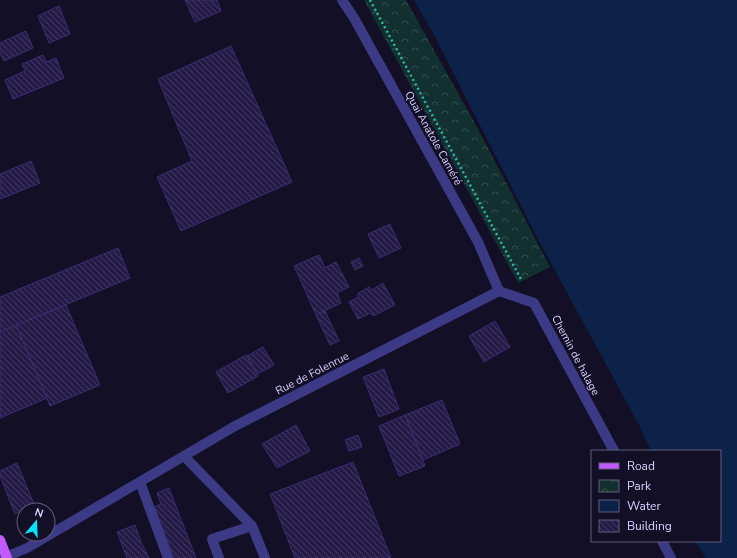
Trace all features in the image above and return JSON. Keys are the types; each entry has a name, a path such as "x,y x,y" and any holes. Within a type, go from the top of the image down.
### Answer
{"main road":[{"path":"0,540 5,558"}],"street":[{"name":"Quai Anatole Caméré","path":"342,0 354,18 478,242 499,291"},
{"path":"499,291 534,303"},
{"name":"Rue de Folenrue","path":"5,558 27,548 235,426 499,291"},
{"name":"Chemin de halage","path":"534,303 613,450"},
{"path":"184,456 252,526 265,558"},
{"path":"140,482 168,558"},
{"path":"219,558 212,539 252,526"},
{"path":"663,542 671,558"}],"path":[{"path":"370,0 534,303"}],"green space":[{"path":"364,0 406,0 478,129 550,267 518,283"}],"water":[{"path":"414,0 737,0 737,558 706,558 696,542 721,542 721,450 651,450 639,425 541,245 435,37"}],"building":[{"path":"185,0 217,0 221,11 195,22"},
{"path":"59,6 70,34 49,43 38,16"},
{"path":"26,31 33,48 4,61 0,53 0,43"},
{"path":"231,46 292,182 181,231 157,177 192,161 158,79"},
{"path":"43,55 46,62 56,58 64,78 13,99 5,80 25,71 22,64"},
{"path":"31,161 40,183 0,199 0,174"},
{"path":"390,224 401,248 379,258 368,234"},
{"path":"118,248 130,278 0,332 0,297"},
{"path":"319,255 325,268 336,262 349,287 337,293 341,303 316,315 294,266"},
{"path":"359,258 363,266 355,270 351,262"},
{"path":"383,283 395,305 373,316 371,313 358,319 349,302 359,297 357,294 369,287 372,290"},
{"path":"66,305 100,385 50,406 16,325"},
{"path":"325,311 339,341 330,345 316,315"},
{"path":"495,321 510,347 484,362 469,336"},
{"path":"16,325 47,398 0,418 0,332"},
{"path":"263,347 274,365 257,374 247,356"},
{"path":"246,355 258,376 228,393 216,372"},
{"path":"384,369 399,409 379,417 363,377"},
{"path":"442,400 460,444 423,460 405,415"},
{"path":"405,415 425,466 399,476 379,426"},
{"path":"296,425 310,451 277,468 262,444"},
{"path":"358,435 362,447 349,451 345,440"},
{"path":"353,462 391,558 295,558 270,494"},
{"path":"17,463 33,502 16,502 15,514 0,476 0,471"},
{"path":"169,488 196,558 174,558 154,507 161,504 157,493"},
{"path":"135,525 149,558 127,558 117,532"}]}
